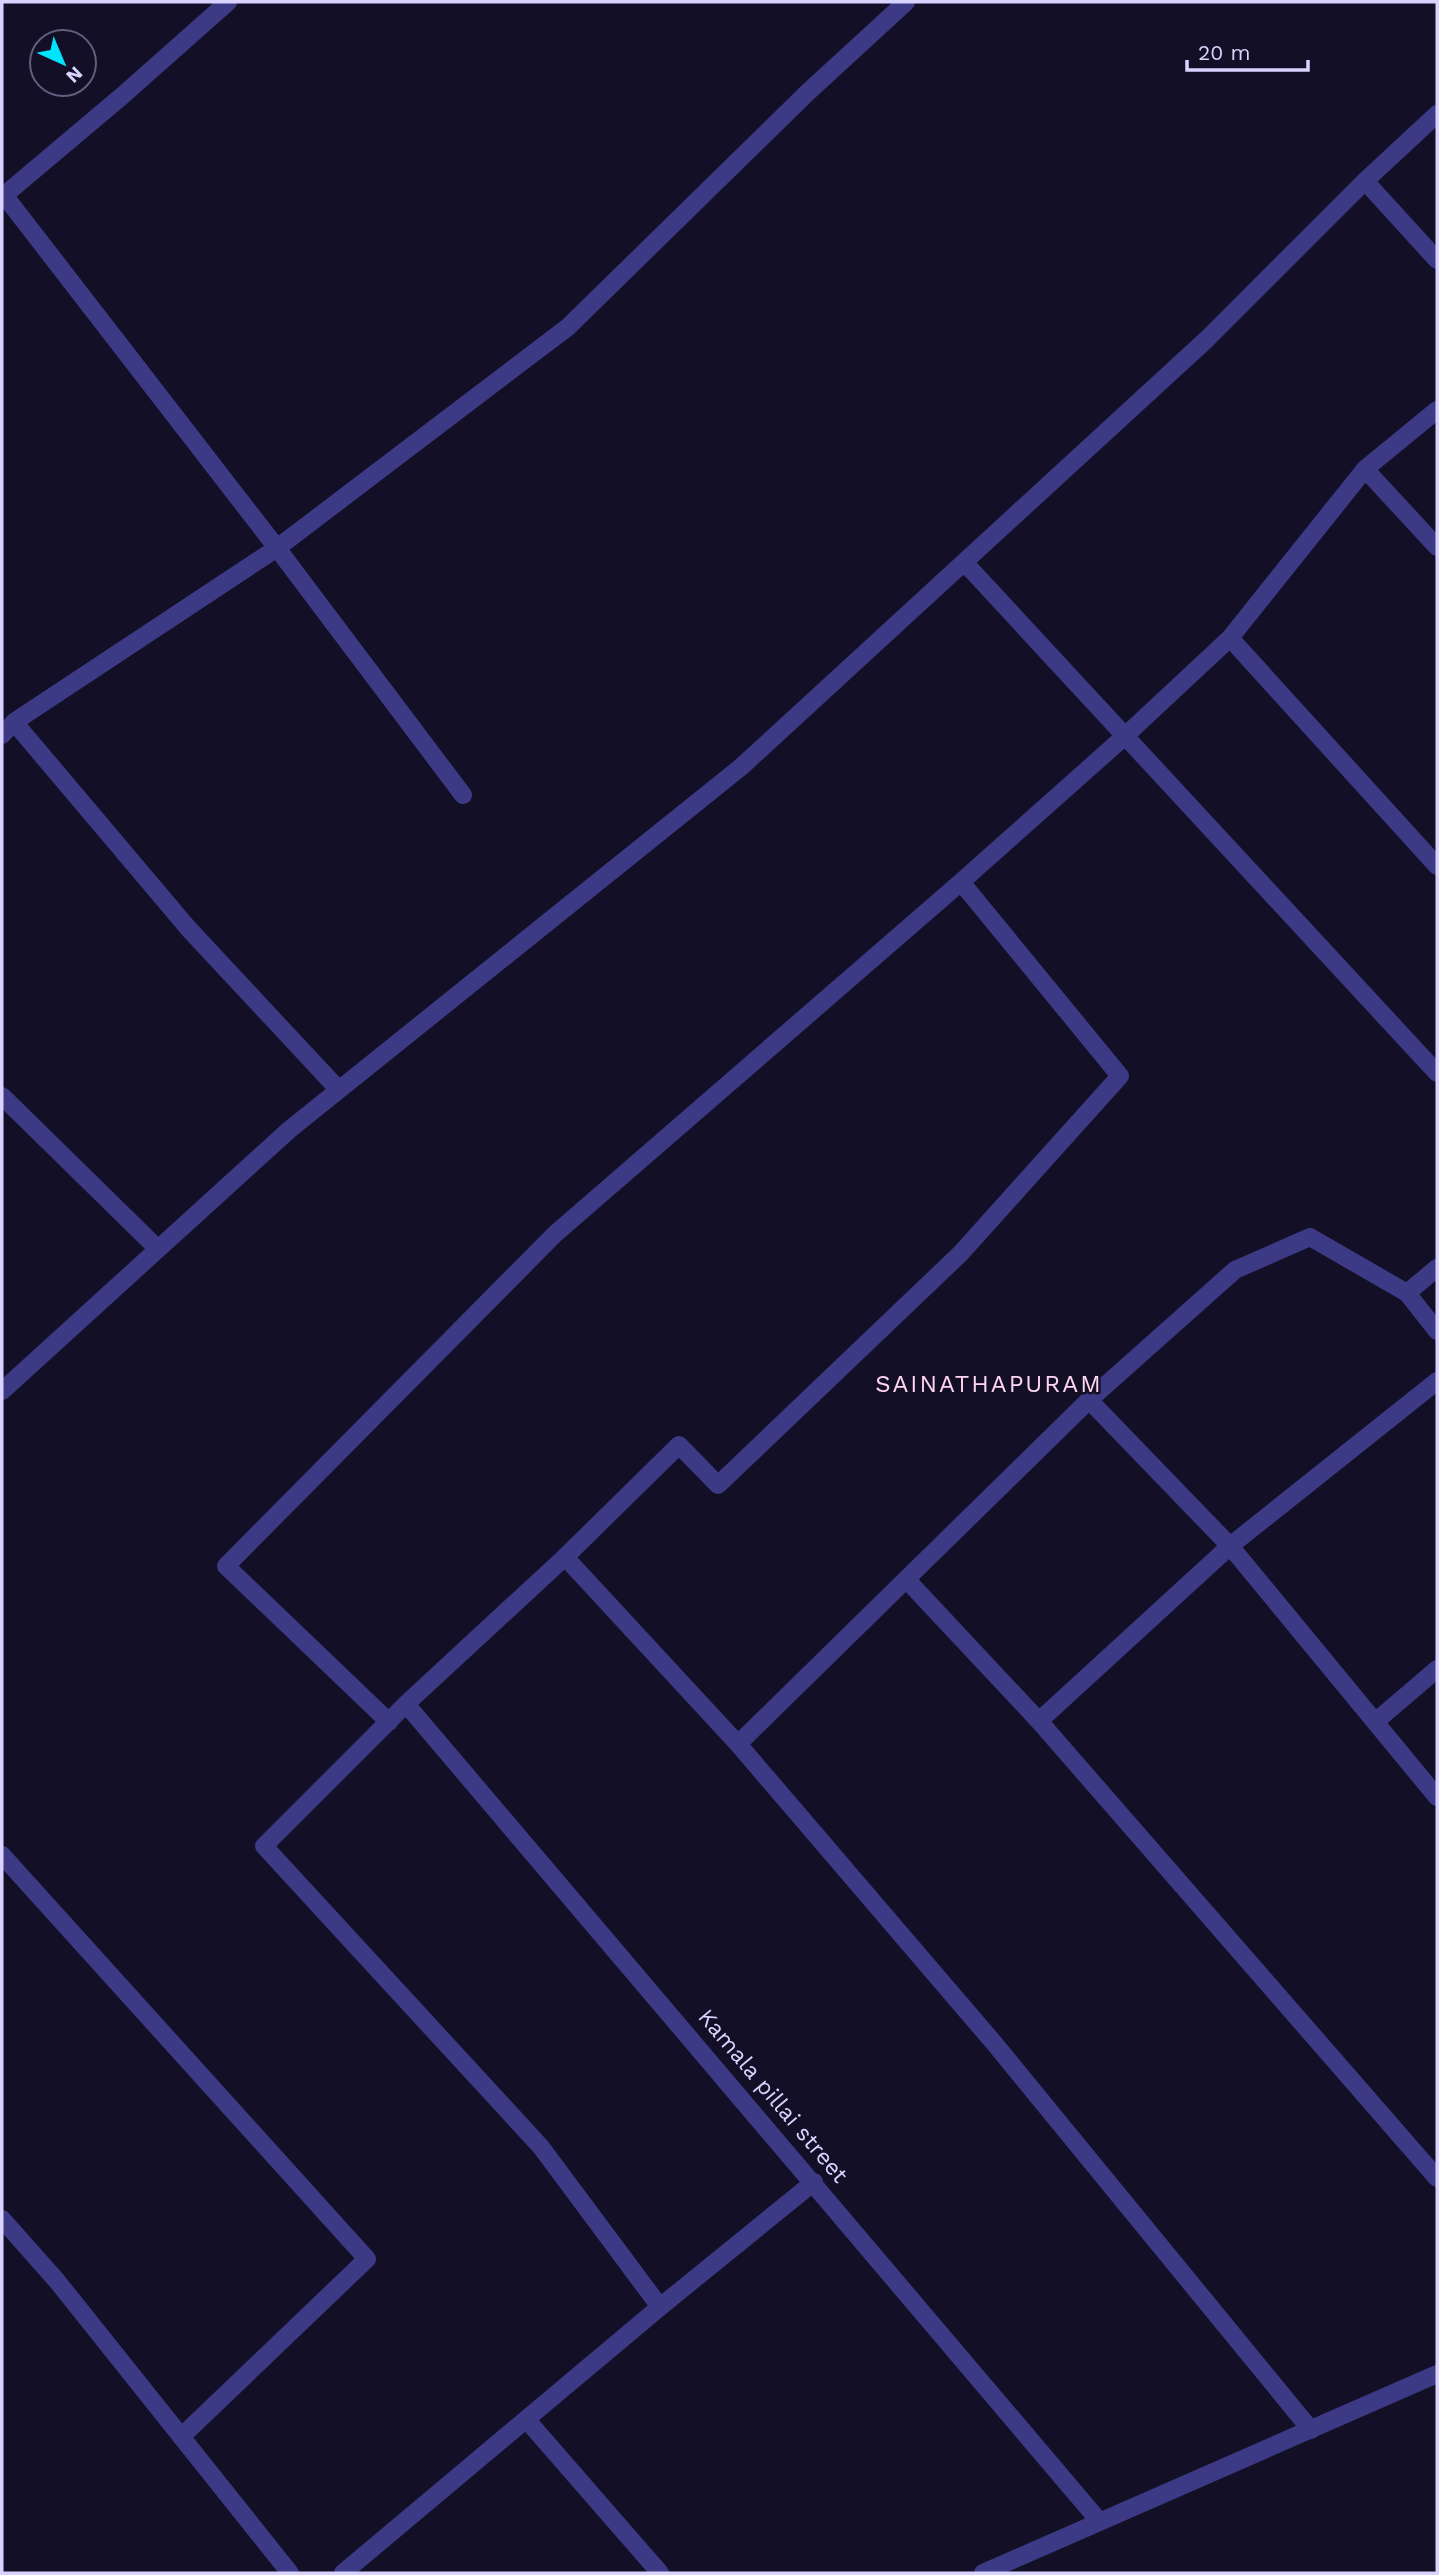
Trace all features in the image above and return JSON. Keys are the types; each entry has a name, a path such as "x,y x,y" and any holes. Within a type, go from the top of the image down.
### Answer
{"street":[{"path":"228,2 3,196 277,548 463,795"},
{"path":"339,1090 188,928 8,728 277,548 568,327 807,93 906,2"},
{"path":"2,1391 289,1130 741,767 1207,339 1365,181 1437,114"},
{"path":"1365,181 1437,260"},
{"path":"389,1722 226,1566 555,1234 961,882 1230,638 1365,469 1437,410"},
{"path":"1365,469 1437,547"},
{"path":"964,562 1437,1073"},
{"path":"1230,638 1437,866"},
{"path":"660,2307 541,2147 264,1846 406,1704 565,1557 679,1445 718,1485 961,1253 1120,1076 961,882"},
{"path":"2,1096 158,1249"},
{"path":"738,1744 1089,1400 1235,1270 1310,1237 1407,1293 1437,1331"},
{"path":"1407,1293 1437,1268"},
{"path":"1039,1721 1230,1546 1437,1381"},
{"path":"1089,1400 1230,1546 1437,1797"},
{"path":"565,1557 738,1744 994,2043 1311,2430"},
{"path":"905,1579 1039,1721 1437,2178"},
{"path":"1376,1722 1437,1669"},
{"name":"Kamala pillai street","path":"406,1704 1100,2522"},
{"path":"2,1855 367,2259 181,2437"},
{"path":"342,2573 814,2182"},
{"path":"2,2219 57,2281 290,2573"},
{"path":"983,2573 1437,2374"},
{"path":"526,2419 660,2573"}],"district":[{"name":"SAINATHAPURAM","path":"989,1384"}]}
